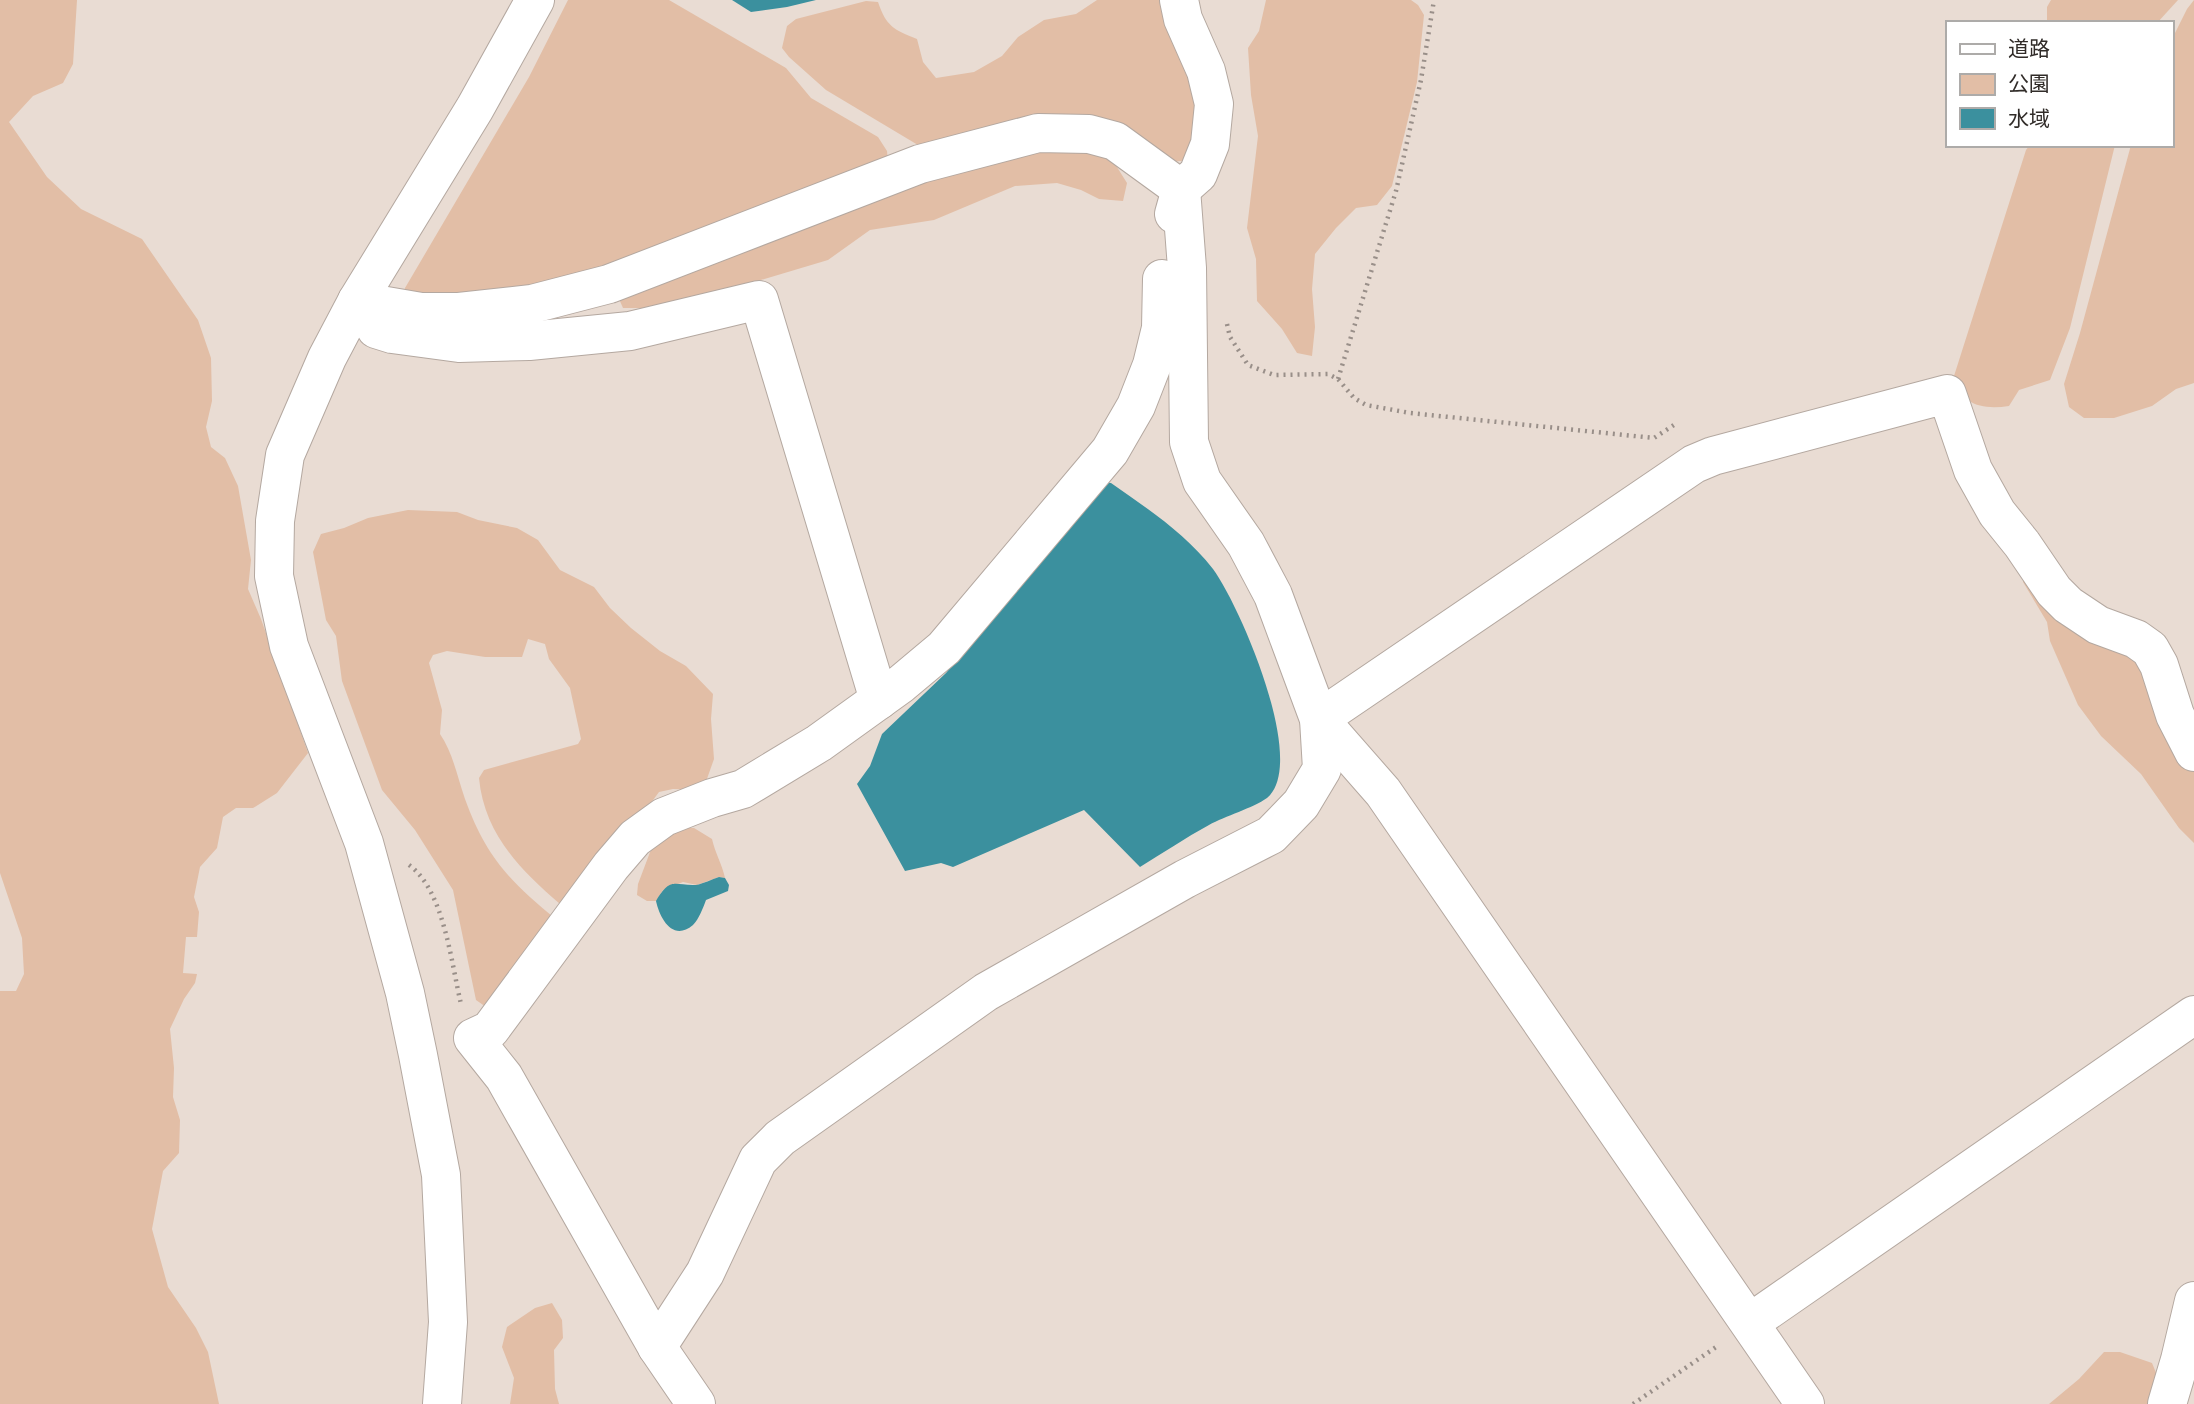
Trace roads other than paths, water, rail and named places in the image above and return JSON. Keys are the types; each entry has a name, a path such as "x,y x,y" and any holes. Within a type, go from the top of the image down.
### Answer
{"street":[{"path":"442,1404 448,1322 441,1175 405,993 364,843 289,646 274,576 275,521 285,456 327,358 352,310 475,108 535,0"},
{"path":"696,1404 657,1347 504,1077 472,1038 491,1030 611,866 635,838 664,817 743,789 819,743 944,648 1110,451 1136,406 1152,365 1161,328 1162,260 1181,189 1198,174 1210,144 1214,104 1206,71 1183,19 1179,0"},
{"path":"352,310 460,312 532,304 609,285 920,164 1038,133 1089,134 1115,141 1181,189 1187,268 1189,442 1202,481 1246,544 1273,595 1319,719 1322,769 1301,804 1272,835 1185,879 986,992 780,1138 758,1160 731,1223 705,1273 657,1347"},
{"path":"352,310 392,334 459,343 529,341 630,331 759,300 879,700"},
{"path":"1319,719 1694,464 1713,456 1947,394 1973,470 1997,513 2022,544 2054,592 2068,605 2098,625 2136,639 2150,649 2159,665 2175,715 2194,752"},
{"path":"1319,719 1383,792 1805,1404"},
{"path":"1751,1322 2194,1015"},
{"path":"2166,1404 2175,1379 2194,1301"}],"water":[{"path":"732,0 816,0 751,12"},
{"path":"1102,482 1111,483 1178,533 1202,556 1225,587 1266,684 1280,752 1278,780 1267,798 1209,825 1140,867 1084,810 953,867 941,863 905,871 857,784 870,766 882,734 946,673 1076,519"},
{"path":"719,877 725,878 729,885 728,891 706,900 693,925 679,931 668,926 656,901 665,888 673,884 699,884"}]}
